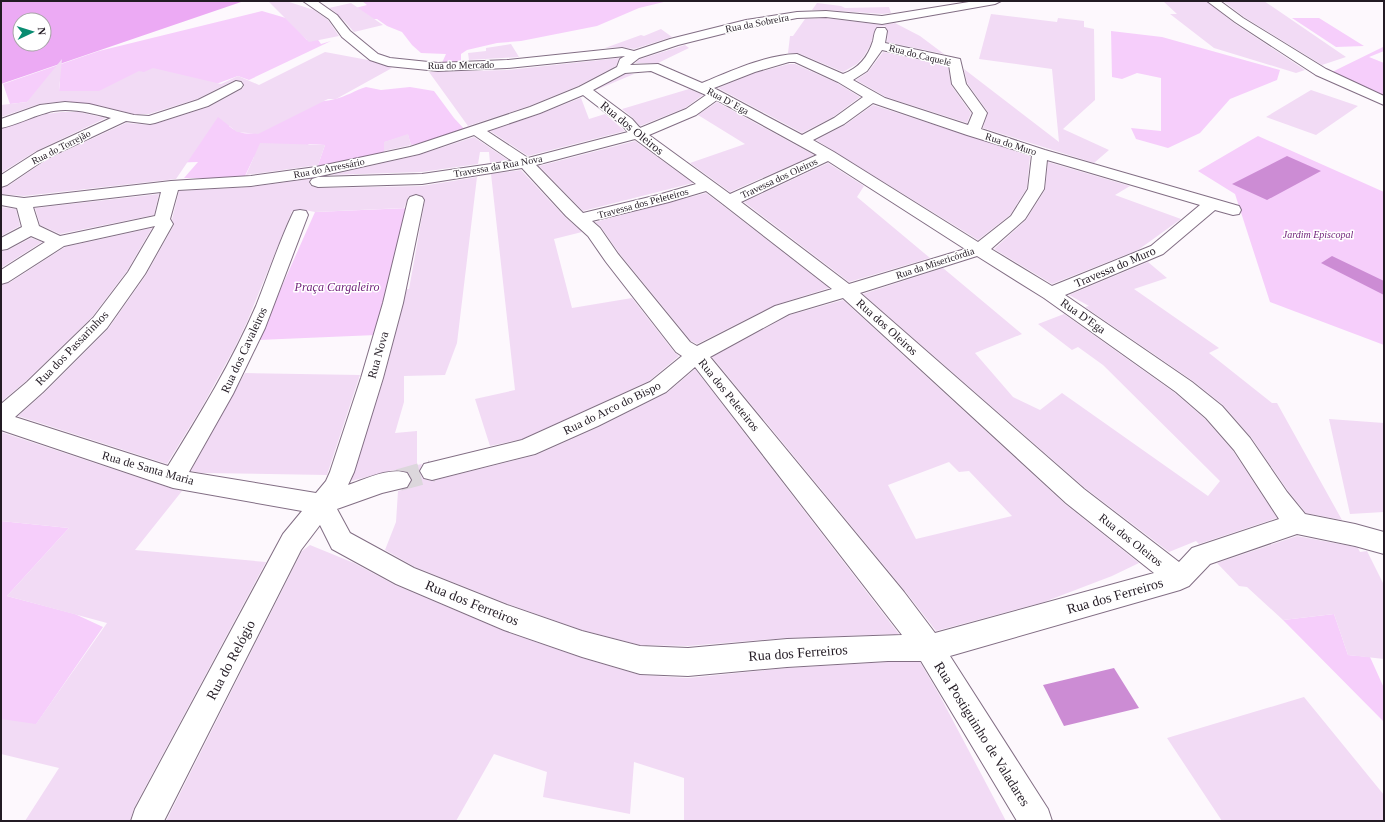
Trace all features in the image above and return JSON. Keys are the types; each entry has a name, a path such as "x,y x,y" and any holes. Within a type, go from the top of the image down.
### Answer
{"street":[{"name":"Rua do Mercado","path":"309,1 333,17 346,34 374,57 388,62 438,67 507,64 622,52 635,54"},
{"path":"916,1 922,12"},
{"name":"Rua da Sobreira","path":"635,54 689,38 746,24 797,15 826,14 882,20 922,12 995,1"},
{"path":"1213,1 1239,20 1321,72 1384,101"},
{"path":"843,79 860,72 879,46 882,20"},
{"name":"Rua do Caquelé","path":"879,46 955,62 959,84 980,113 972,132"},
{"name":"Rua do Arressário","path":"1,200 7,202 24,203 171,186 315,177 414,151 535,110 584,90 622,70 625,62 635,54"},
{"name":"Travessa da Rua Nova","path":"315,177 422,179 526,163 638,134 691,112 710,91 725,78 790,57 797,58"},
{"name":"Rua do Muro","path":"797,58 843,79 880,101 1040,153 1233,210"},
{"name":"Rua D' Ega","path":"622,70 652,66 710,91 829,155"},
{"path":"1,124 45,108 65,106 89,108 134,119 150,120 203,103 236,85"},
{"name":"Rua dos Oleiros","path":"584,90 627,122 638,134 729,201 846,291 1075,496 1180,578"},
{"path":"801,140 839,121 873,96"},
{"name":"Rua do Torrejão","path":"1,182 42,155 124,117"},
{"name":"Rua dos Peleteiros","path":"476,130 526,163 594,232 612,258 683,347 697,355 894,601 929,648"},
{"name":"Rua da Misericórdia","path":"846,291 979,250 1017,219 1036,189 1040,153"},
{"name":"Travessa dos Oleiros","path":"729,201 829,155"},
{"name":"Rua D'Ega","path":"829,155 1051,294 1184,387 1214,412 1242,444 1278,498 1297,523"},
{"name":"Rua dos Passarinhos","path":"1,416 35,387 100,323 136,274 154,244 164,224 162,220 171,186"},
{"name":"Travessa dos Peleteiros","path":"580,219 663,199 707,186"},
{"name":"Rua Nova","path":"322,504 335,487 342,472 372,378 393,303 416,200"},
{"path":"24,203 31,229 58,242"},
{"name":"Travessa do Muro","path":"1051,294 1157,250 1212,204"},
{"name":"Rua dos Cavaleiros","path":"174,478 214,412 234,371 265,306 300,215"},
{"path":"1,278 58,242 162,220"},
{"path":"1,244 31,229"},
{"name":"Rua do Arco do Bispo","path":"432,471 527,448 590,420 658,387 697,355 782,310 846,291"},
{"name":"Rua de Santa Maria","path":"1,421 174,478 322,504"},
{"path":"322,504 381,484 399,480"},
{"name":"Rua dos Ferreiros","path":"322,504 341,541 405,576 504,617 582,644 640,660 688,662 795,653 929,648 1180,578 1201,556 1297,523"},
{"name":"Rua do Relógio","path":"147,821 292,542 322,504"},
{"path":"1297,523 1355,535 1384,543"},
{"name":"Rua Postiguinho de Valadares","path":"929,648 1036,821"}],"green space":[{"path":"362,1 668,1 639,8 597,26 521,41 497,43 467,50 461,54 461,63 441,65 446,54 421,53 412,45 402,32 387,26 377,19 361,20 348,24 336,13 367,5"},
{"path":"262,11 296,21 299,31 307,40 316,37 321,44 331,41 249,80 238,76 153,107 114,97 95,107 68,104 82,91 59,91 60,81 56,80 27,102 10,104 3,84 99,51"},
{"path":"1292,18 1319,18 1364,46 1336,47"},
{"path":"1111,31 1162,37 1280,70 1277,80 1230,99 1200,133 1168,148 1136,139 1131,128 1161,131 1161,78 1137,73 1122,79 1112,77"},
{"path":"1383,47 1384,51 1369,57 1384,63 1384,95 1332,72"},
{"path":"366,87 381,90 410,87 434,91 454,118 467,132 411,145 408,135 385,142 384,152 376,156 317,168 325,145 309,144 299,153 254,157 244,178 184,178 198,162 163,163 228,101 229,126 240,132 251,134 272,126 304,106 314,102 339,98"},
{"name":"Jardim Episcopal","path":"1258,136 1384,192 1384,345 1270,302 1235,194 1198,171"},
{"name":"Praça Cargaleiro","path":"409,208 376,335 258,340 315,212"},
{"path":"1,521 69,528 7,596 75,614 103,627 24,742 1,719"},
{"path":"1334,614 1348,655 1370,657 1384,688 1384,722 1283,620"}],"shaded area":[{"path":"1,1 244,1 1,84"},
{"path":"1287,156 1321,171 1267,200 1232,184"},
{"path":"1332,256 1384,281 1384,295 1321,263"},
{"path":"1114,668 1139,708 1064,726 1043,685"}],"building":[{"path":"268,1 286,1 314,10 328,20 339,36 309,42"},
{"path":"1163,1 1206,1 1234,23 1305,70 1296,73 1214,48 1170,14 1177,14"},
{"path":"1223,1 1264,1 1346,57 1322,65 1244,17"},
{"path":"351,3 383,25 354,32 338,14 329,8"},
{"path":"817,3 841,6 845,8 889,7 891,13 882,14 812,10"},
{"path":"991,14 1057,22 1058,18 1084,21 1084,27 1094,29 1095,100 1063,129 1109,150 1094,163 983,128 988,112 967,83 964,69 1059,142 1052,69 979,59"},
{"path":"826,18 882,25 895,23 920,36 944,54 887,42 888,31 885,26 876,27 870,46 864,56 857,64 843,72 798,53 788,53 790,36 793,36 805,19"},
{"path":"661,29 672,37 634,49 622,47 605,48 641,35 644,36"},
{"path":"511,44 519,57 469,60 468,53 486,51 486,48"},
{"path":"685,45 689,48 658,63 635,63 640,59"},
{"path":"325,52 368,60 392,68 336,99 328,99 258,134 237,132 218,117 176,179 24,196 1,194 1,188 8,186 48,159 126,123 155,124 209,107 242,89 244,86 242,81 235,80 197,99 149,114 134,114 89,103 65,101 39,104 1,117 1,105 27,102 62,59 59,91 99,91 139,71 144,72 153,68 221,84 238,76 259,85"},
{"path":"883,52 948,66 951,85 971,113 967,123 886,97 856,80 868,72"},
{"path":"619,58 616,66 578,86 529,106 468,126 429,72 507,70"},
{"path":"789,64 795,64 837,83 860,97 833,117 802,133 718,88 755,73"},
{"path":"625,74 634,74 596,90"},
{"path":"689,89 703,95 685,108 640,126 622,109"},
{"path":"1311,90 1358,106 1316,135 1266,117"},
{"path":"583,97 581,98 589,119 605,114 625,131 528,156 490,131 540,114"},
{"path":"717,102 814,155 730,192 690,163 745,144 698,115"},
{"path":"873,105 1030,156 1027,188 1010,215 978,240 816,140 845,125"},
{"path":"78,112 106,118 36,151 1,173 1,129 46,114"},
{"path":"408,134 411,145 384,151 384,142"},
{"path":"474,137 508,160 490,163 489,152 480,152 478,164 422,172 331,175 419,155"},
{"path":"635,141 693,183 583,211 539,166"},
{"path":"260,143 325,145 318,165 246,175"},
{"path":"1048,162 1130,186 1115,195 1181,219 1138,250 1052,284 994,249 1026,220 1045,190"},
{"path":"828,163 864,186 857,197 930,258 849,282 744,202"},
{"path":"521,170 565,217 582,232 554,239 572,308 632,298 675,353 679,356 649,381 522,439 490,446 475,399 515,390 491,174"},
{"path":"477,177 457,343 445,375 404,376 404,402 395,433 417,431 417,465 422,464 419,472 423,479 432,481 536,455 599,427 667,393 695,369 899,634 787,638 688,646 640,645 582,630 508,604 415,567 385,550 396,522 398,491 408,488 412,479 407,472 393,470 351,481 384,378 407,289 409,289 425,200 422,196 416,194 409,196 404,208 315,212 300,209 292,211 247,322 235,347 202,407 167,464 18,416 44,393 108,329 146,275 174,225 172,219 179,191 251,187 310,179 309,183 311,186 318,188 422,186"},
{"path":"706,193 829,288 775,305 697,344 691,341 619,253 601,227 595,222"},
{"path":"159,194 154,215 60,234 40,225 35,208"},
{"path":"1,207 16,209 20,226 1,236"},
{"path":"152,228 127,271 92,317 26,381 1,402 1,285 9,283 65,247"},
{"path":"31,238 42,242 1,268 1,251 8,250"},
{"path":"1148,262 1167,278 1134,289 1219,348 1209,353 1272,403 1277,403 1342,520 1306,513 1288,491 1251,437 1223,405 1193,381 1085,307 1089,306 1069,295"},
{"path":"943,268 1022,334 975,353 1013,397 1040,410 1062,393 1208,496 1220,481 1103,365 1078,347 1072,350 1038,324 1064,314 1175,393 1205,419 1233,451 1277,518 1199,544 1196,541 1169,552 1085,488 863,294"},
{"path":"843,300 1065,504 1139,563 1112,576 1044,602 936,631 905,591 712,357 790,315","holes":["949,462 959,472 969,471 1012,516 916,539 888,485"]},
{"path":"245,373 360,375 327,475 202,473 191,471"},
{"path":"1329,419 1384,423 1384,512 1350,514"},
{"path":"1,432 182,491 135,550 266,562 134,808 130,821 25,821 59,768 1,754 1,719 36,724 107,623 7,596 69,528 1,521"},
{"path":"1297,536 1355,547 1358,548 1360,552 1367,551 1384,585 1384,659 1348,655 1334,614 1283,620 1247,587 1239,586 1217,563"},
{"path":"310,545 354,563 395,585 504,631 582,658 640,675 688,678 787,668 888,662 920,662 940,696 1006,821 684,821 684,778 634,762 630,814 543,797 547,772 494,754 456,821 166,821 302,551"},
{"path":"1304,697 1384,795 1384,821 1222,821 1167,738"}],"tunnel":[{"path":"399,480 432,471"}]}
